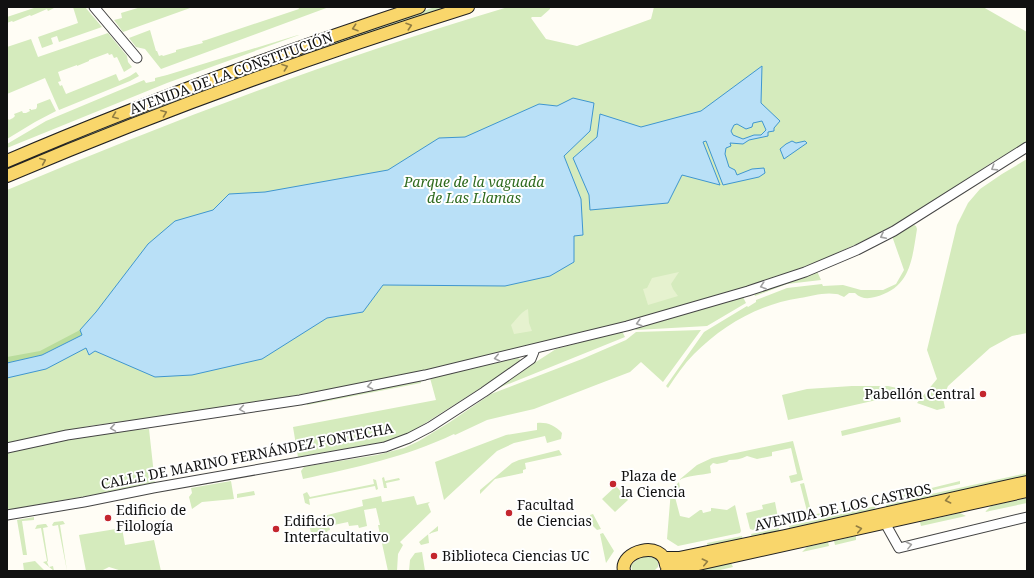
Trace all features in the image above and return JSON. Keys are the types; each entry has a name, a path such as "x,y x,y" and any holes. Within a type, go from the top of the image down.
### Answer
{"main road":[{"name":"AVENIDA DE LA CONSTITUCIÓN","path":"7,161 200,83 300,47 419,7"},
{"name":"AVENIDA DE LA CONSTITUCIÓN","path":"7,176 147,119 269,73 468,7"},
{"name":"AVENIDA DE LOS CASTROS","path":"664,558 679,558 785,536 1027,482"},
{"name":"AVENIDA DE LOS CASTROS","path":"665,571 1027,491"},
{"path":"622,570 630,556 647,550 660,553 664,558 666,567 665,571"}],"street":[{"path":"94,7 137,58"},
{"path":"7,448 67,435 300,400 424,375 627,326 748,291 805,272 857,250 894,231 1027,147"},
{"name":"CALLE DE MARINO FERNÁNDEZ FONTECHA","path":"7,515 398,443 430,427 514,372 531,359 535,349"},
{"name":"AVENIDA DE LOS CASTROS","path":"885,523 899,548 1027,517"}],"green space":[{"path":"37,7 54,8 7,23 7,17"},
{"path":"73,7 85,7 102,27 59,42 57,36 51,38 53,44 42,48 38,37 78,23"},
{"path":"141,7 193,7 123,32 114,20 122,18 121,13"},
{"path":"298,7 329,7 161,69 145,49 136,47 129,38 150,30 156,51 159,56 163,56 176,52 176,50 203,43 202,41 299,9"},
{"path":"435,7 451,7 335,45 334,41"},
{"name":"Parque de la vaguada de Las Llamas","path":"508,7 550,7 550,9 541,17 531,18 546,39 577,46 651,19 654,7 983,7 1027,32 1027,142 991,163 935,202 870,238 817,262 751,286 620,323 393,377 220,408 89,426 7,443 7,190 130,139 255,92 381,47"},
{"path":"108,33 127,56 128,62 132,67 124,72 117,57 114,58 112,54 109,55 108,53 58,72 61,81 58,82 60,86 62,85 66,94 116,74 119,81 136,72 139,76 59,110 45,78 7,94 7,47 31,39 38,57"},
{"path":"299,35 167,83 7,148 7,144 46,121 144,80 146,83 155,81 155,78"},
{"path":"328,42 330,47 7,171 7,166 151,108"},
{"path":"50,99 56,111 7,139 7,118 9,120 15,116 14,114 22,111 23,113 26,113 30,111 29,109 36,109 37,104"},
{"path":"1027,159 1027,333 1012,336 990,348 948,386 943,398 945,408 937,410 917,403 937,379 927,350 957,225 968,203 980,189"},
{"path":"914,225 917,229 908,271 896,287 887,293 867,298 855,293 849,293 844,297 837,294 822,294 770,305 742,317 717,334 694,354 668,388 666,386 704,332 747,306 748,307 756,302 756,300 787,288 822,284 823,286 843,285 861,290 883,290 896,284 904,270 892,236"},
{"path":"817,271 821,280 787,284 755,296 754,293"},
{"path":"679,272 671,284 678,296 648,305 643,289 647,288 652,278"},
{"path":"743,297 746,303 707,326 636,330 634,328"},
{"path":"528,309 529,323 532,331 514,334 511,325 525,310"},
{"path":"80,330 82,335 42,355 7,363 7,357 40,351"},
{"path":"701,330 663,382 641,362 630,372 534,409 487,420 455,435 454,434 399,455 361,466 303,479 301,471 304,467 377,455 404,448 419,441 450,422 491,394 582,359 626,340 636,332"},
{"path":"622,331 625,337 491,391 556,349"},
{"path":"518,358 521,360 520,363 405,436 385,442 298,457 293,427 436,400 430,378"},
{"path":"420,379 421,383 307,405 306,402"},
{"path":"852,386 888,386 897,388 900,392 899,395 788,420 782,395 807,389"},
{"path":"900,417 901,422 842,436 841,431"},
{"path":"537,423 544,423 556,428 562,433 561,439 547,443 545,436 514,443 497,451 444,500 435,462 506,435 537,430"},
{"path":"149,429 155,484 7,510 7,452 78,437"},
{"path":"793,441 803,480 791,483 789,476 797,474 791,448 772,452 772,456 757,459 747,456 729,460 727,462 717,464 713,463 710,466 711,473 679,480 697,465 712,458"},
{"path":"559,450 562,455 525,463 526,469 523,470 523,473 495,479 480,494 480,490 512,463"},
{"path":"1027,473 1027,478 886,508 886,504"},
{"path":"384,477 385,481 399,478 400,480 386,483 387,488 384,488 382,478"},
{"path":"373,479 376,480 378,489 376,490 375,486 309,499 310,505 305,503 303,494 307,492 310,497 374,484"},
{"path":"231,481 234,499 202,502 192,509 189,497 192,493 191,488"},
{"path":"960,481 960,484 895,499 895,497"},
{"path":"679,482 681,494 675,497 680,516 689,518 700,510 702,510 703,513 711,511 711,508 727,510 735,505 741,531 740,533 678,546 667,539 671,490"},
{"path":"804,483 812,515 808,515 800,484"},
{"path":"616,486 628,500 615,512 602,499"},
{"path":"254,491 255,495 237,498 237,494"},
{"path":"381,496 382,502 414,496 417,505 430,502 428,504 431,512 400,542 403,545 398,554 397,571 388,571 378,525 380,525 376,508 364,510 367,526 359,528 358,525 349,526 348,522 329,526 330,530 327,531 328,533 312,537 308,520 363,506 362,500"},
{"path":"1027,498 1027,503 985,512 991,506"},
{"path":"775,502 779,523 753,530 750,529 746,513 763,509 762,505"},
{"path":"868,503 812,517 812,515"},
{"path":"876,506 874,510 790,530 789,526"},
{"path":"960,513 966,516 921,526 920,522"},
{"path":"593,514 601,529 597,530 593,526 590,515"},
{"path":"34,517 34,520 22,521 27,555 23,555 17,520"},
{"path":"63,521 65,524 60,525 67,571 58,525 52,525 54,522"},
{"path":"46,524 48,527 43,528 48,561 47,562 49,567 43,562 47,561 41,528 35,529 37,525"},
{"path":"438,526 438,531 429,534"},
{"path":"122,528 125,545 154,540 161,571 122,571 109,567 101,571 86,571 79,535"},
{"path":"779,528 780,532 752,538 751,534"},
{"path":"603,533 614,551 606,563 600,534"},
{"path":"428,534 429,543 421,545 419,542"},
{"path":"742,536 743,540 708,548 707,543"},
{"path":"856,536 856,540 835,545 834,541"},
{"path":"828,542 829,546 802,552 807,547"},
{"path":"422,552 425,571 409,571 410,560 415,553"},
{"path":"643,557 651,557 655,559 658,562 658,567 654,571 632,571 631,565"},
{"path":"35,561 45,571 24,571 23,563"},
{"path":"731,563 733,567 716,571 697,571"},
{"path":"53,566 54,571 49,567"}],"water":[{"path":"762,66 761,103 780,121 774,128 774,131 768,132 768,136 749,140 743,144 730,143 731,146 726,148 725,154 729,167 735,170 737,175 752,169 764,168 765,173 759,177 723,185 706,141 703,142 720,185 682,175 668,203 590,210 589,195 573,158 597,137 600,114 641,127 701,111","holes":["762,121 766,130 761,135 754,135 743,139 733,135 731,131 734,125 737,124 746,129 752,127 753,123"]},
{"path":"573,98 594,103 590,131 564,156 581,199 583,235 574,236 574,262 550,276 505,286 383,285 363,312 327,318 262,359 192,375 155,377 95,351 89,355 86,348 46,369 7,378 7,363 42,355 82,335 80,330 96,312 148,244 175,221 213,210 229,194 265,192 388,170 439,138 465,137 539,104 557,106"},
{"path":"792,141 796,143 805,141 807,143 784,159 780,149"}],"place":[{"name":"Pabellón Central","path":"983,394"},
{"name":"Plaza de la Ciencia","path":"613,484"},
{"name":"Facultad de Ciencias","path":"509,513"},
{"name":"Edificio de Filología","path":"108,518"},
{"name":"Edificio Interfacultativo","path":"276,529"},
{"name":"Biblioteca Ciencias UC","path":"434,556"}]}
